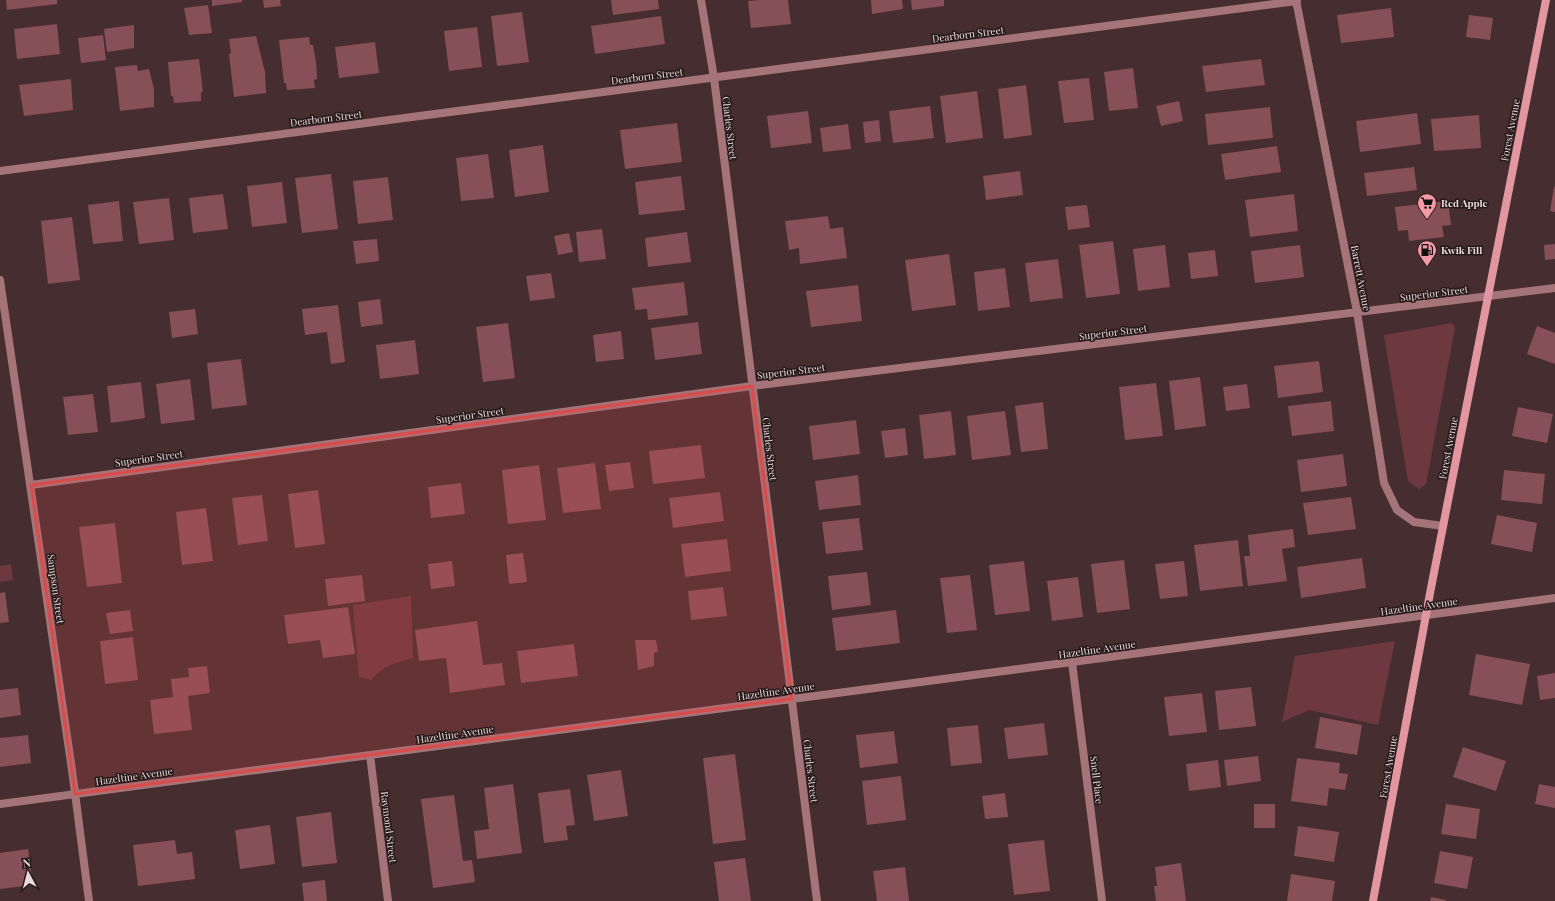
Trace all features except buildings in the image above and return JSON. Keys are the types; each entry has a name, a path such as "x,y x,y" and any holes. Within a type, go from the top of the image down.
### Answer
{"main road":[{"name":"Forest Avenue","path":"1373,901 1443,526 1546,0"}],"street":[{"name":"Charles Street","path":"701,0 714,78 817,901"},
{"name":"Dearborn Street","path":"0,171 1296,0"},
{"name":"Barrett Avenue","path":"1296,0 1357,312 1384,484 1397,510 1414,522 1443,526"},
{"name":"Sampson Street","path":"0,280 2,303 31,485 75,794 88,901"},
{"name":"Superior Street","path":"31,485 752,386 1555,288"},
{"name":"Hazeltine Avenue","path":"0,804 1555,598"},
{"name":"Snell Place","path":"1072,662 1102,901"},
{"name":"Raymond Street","path":"370,755 388,901"}],"highlighted area":[{"path":"752,386 792,699 75,794 31,485"}],"shaded area":[{"path":"1452,323 1455,328 1426,484 1419,489 1408,481 1384,335"},
{"path":"11,564 13,580 0,582 0,566"},
{"path":"411,596 413,658 385,668 371,680 359,677 353,605"},
{"path":"1395,641 1378,725 1309,710 1282,722 1295,656"}],"place":[{"name":"Red Apple","path":"1427,220"},
{"name":"Kwik Fill","path":"1427,267"}]}
